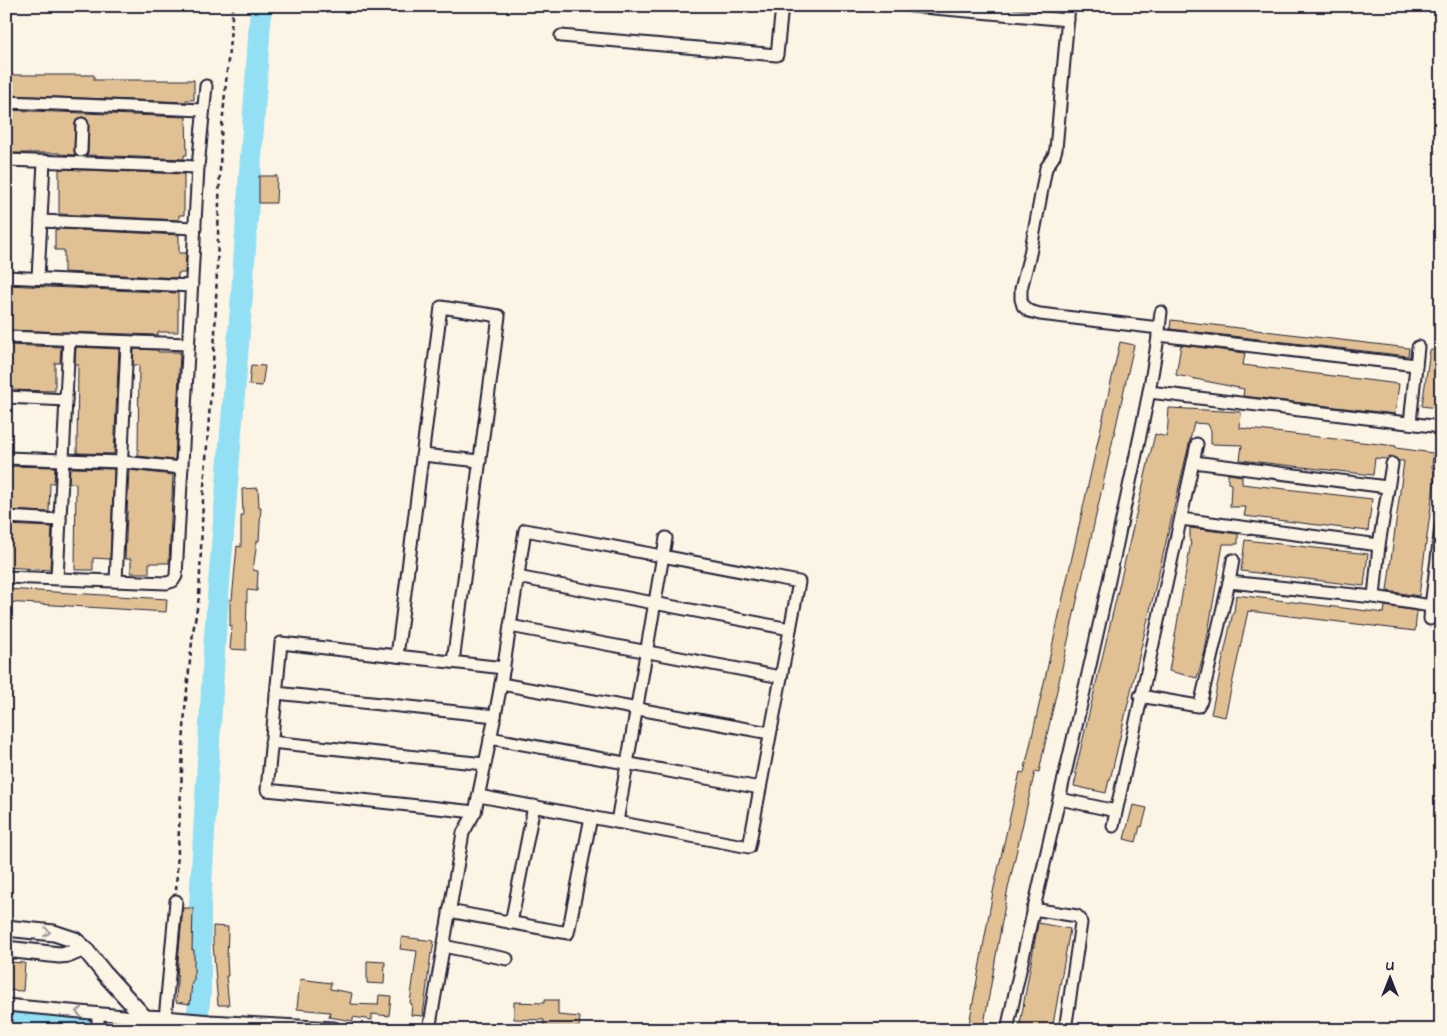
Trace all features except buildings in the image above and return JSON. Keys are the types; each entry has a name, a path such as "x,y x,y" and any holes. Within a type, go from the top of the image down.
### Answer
{"street":[{"path":"561,36 777,55 782,6"},
{"path":"911,6 1068,20"},
{"path":"1069,6 1056,149 1046,168 1030,254 1021,289 1023,306 1029,311 1040,314 1416,365"},
{"path":"6,577 167,583 174,581 176,576 198,167 206,86"},
{"path":"6,102 203,110"},
{"path":"81,158 82,124"},
{"path":"6,160 44,161 81,158 198,167"},
{"path":"38,278 44,161"},
{"path":"41,221 195,228"},
{"path":"6,277 192,286"},
{"path":"397,656 441,306 499,316 453,662"},
{"path":"1007,1030 1103,606 1148,392 1161,312"},
{"path":"6,337 188,344"},
{"path":"57,578 70,339"},
{"path":"116,580 127,342"},
{"path":"1410,423 1418,347"},
{"path":"1148,392 1441,427"},
{"path":"6,396 66,400"},
{"path":"1112,826 1197,444"},
{"path":"422,455 480,461"},
{"path":"6,458 122,462 182,468"},
{"path":"1194,462 1387,487"},
{"path":"1374,597 1387,487 1392,464"},
{"path":"6,517 60,520"},
{"path":"1181,519 1380,545"},
{"path":"1430,620 1441,527"},
{"path":"429,1030 463,833 475,812 478,796 485,764 490,738 495,716 525,530 799,582 749,848 478,796"},
{"path":"617,822 666,538"},
{"path":"1140,696 1198,706 1201,701 1233,560"},
{"path":"518,577 790,629"},
{"path":"1229,582 1374,597 1431,606"},
{"path":"510,626 781,677"},
{"path":"475,812 267,790 281,643 504,668"},
{"path":"501,684 770,733"},
{"path":"276,693 495,716"},
{"path":"490,738 760,788"},
{"path":"272,742 485,764"},
{"path":"1060,798 1116,812"},
{"path":"511,923 534,806"},
{"path":"450,911 568,933 591,817"},
{"path":"165,1019 176,901"},
{"path":"1033,909 1077,916 1080,919 1081,923 1065,1030"},
{"path":"6,928 54,933 75,940 145,1018"},
{"path":"443,946 507,958"},
{"path":"6,949 58,955 70,954 84,948"},
{"path":"6,1005 210,1023 334,1030"},
{"path":"98,1014 98,1029"}],"path":[{"path":"176,901 185,709 193,632 199,597 203,501 215,334 221,138 233,6"}],"waterway":[{"path":"196,1030 200,993 200,906 215,635 242,294 261,6"},
{"path":"20,1018 107,1030"}]}
